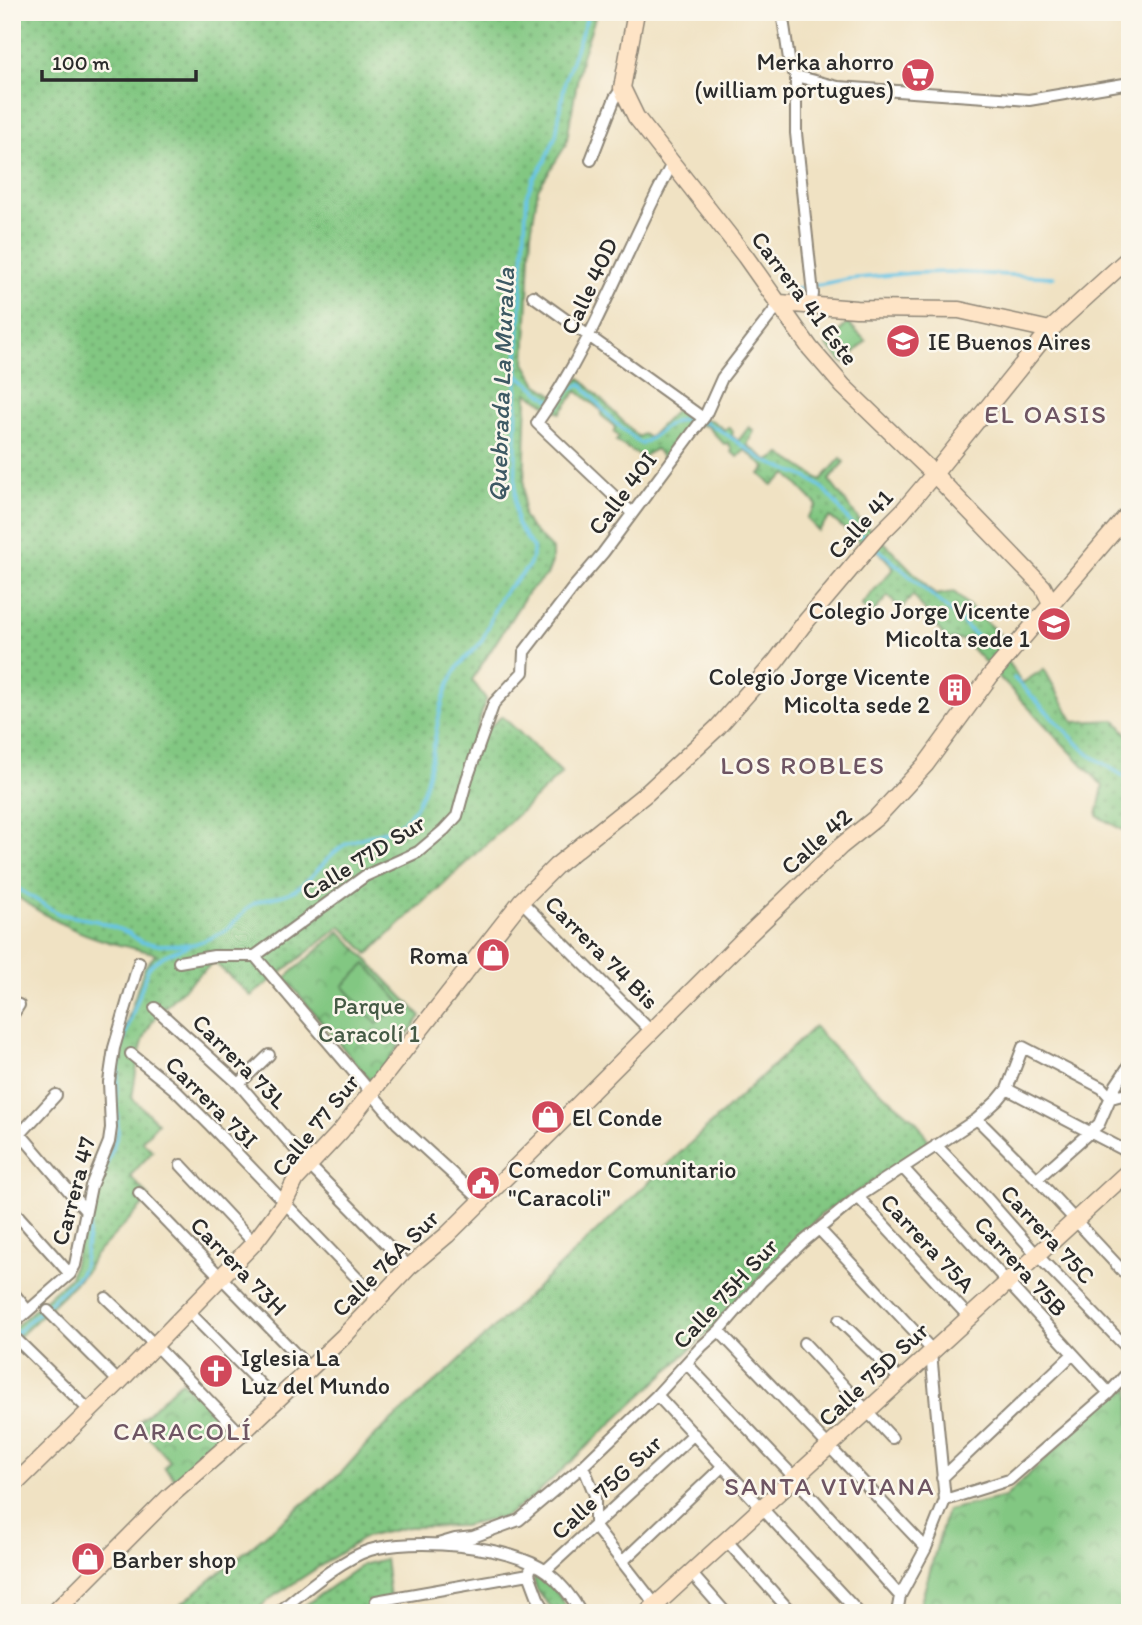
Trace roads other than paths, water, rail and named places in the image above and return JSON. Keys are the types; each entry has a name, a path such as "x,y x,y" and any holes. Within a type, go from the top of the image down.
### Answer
{"street":[{"path":"591,160 615,98 622,88 636,12"},
{"path":"782,12 790,66 796,76 796,133 812,300"},
{"path":"796,76 850,88 1029,100 1130,83"},
{"name":"Carrera 41 Este","path":"622,88 636,117 780,303 810,348 844,386 1043,587 1052,605"},
{"name":"Calle 40D","path":"632,513 537,423 556,396 589,338 651,202 672,164"},
{"name":"Calle 41","path":"617,815 648,792 717,728 776,662 803,625 866,550 934,474 1050,330 1130,257"},
{"path":"533,296 703,418"},
{"path":"780,303 812,300 856,309 959,310 1050,330"},
{"name":"Calle 40I","path":"494,703 523,672 524,652 603,553 696,428 722,378 780,303"},
{"name":"Calle 42","path":"742,941 841,846 877,817 926,764 984,683 1130,512"},
{"name":"Calle 77D Sur","path":"255,957 365,876 418,852 457,817 467,779 494,703"},
{"name":"Calle 77 Sur","path":"12,1487 254,1243 284,1203 292,1185 308,1164 341,1131 521,901 556,866 617,815"},
{"name":"Carrera 74 Bis","path":"521,901 652,1032"},
{"name":"Calle 76A Sur","path":"54,1613 169,1497 241,1434 379,1301 410,1267 742,941"},
{"path":"179,962 214,956 255,957 397,1123 481,1200"},
{"name":"Carrera 47","path":"12,1325 70,1274 75,1265 91,1186 109,1142 109,1082 114,1048 139,962"},
{"path":"12,1016 16,1004"},
{"name":"Carrera 73L","path":"155,1008 239,1084 308,1164 410,1267"},
{"name":"Calle 75H Sur","path":"438,1544 473,1537 519,1520 583,1466 719,1331 761,1282 819,1229 858,1197 977,1119 1007,1089 1023,1047 1102,1088 1111,1098"},
{"name":"Carrera 73I","path":"131,1054 173,1088 379,1301"},
{"path":"239,1084 269,1055"},
{"path":"1037,1179 1099,1124 1130,1064"},
{"path":"1007,1089 1130,1153"},
{"path":"1111,1098 1130,1093"},
{"path":"12,1143 16,1128 56,1095"},
{"path":"977,1119 1130,1279"},
{"path":"16,1128 85,1210"},
{"name":"Carrera 75C","path":"936,1145 1036,1254 1130,1350"},
{"path":"181,1164 254,1243"},
{"name":"Carrera 75B","path":"903,1168 1109,1393"},
{"name":"Calle 75D Sur","path":"655,1610 793,1477 1130,1170"},
{"name":"Carrera 73H","path":"139,1193 309,1368"},
{"name":"Carrera 75A","path":"858,1197 968,1316"},
{"path":"12,1209 70,1274"},
{"path":"819,1229 932,1352 945,1500 926,1548 900,1596 897,1613"},
{"path":"12,1291 29,1311"},
{"path":"106,1298 241,1434"},
{"path":"187,1310 276,1400"},
{"path":"48,1311 119,1382"},
{"path":"839,1320 901,1380"},
{"path":"719,1331 926,1548"},
{"path":"13,1337 90,1411"},
{"path":"804,1343 892,1438"},
{"path":"942,1478 1073,1354"},
{"path":"687,1364 900,1596"},
{"path":"945,1500 1009,1480 1109,1393 1130,1370"},
{"path":"657,1395 859,1613"},
{"name":"Calle 75G Sur","path":"546,1570 694,1434"},
{"path":"583,1466 595,1496 595,1527 655,1610"},
{"path":"622,1562 723,1466"},
{"path":"726,1541 792,1613"},
{"path":"278,1613 354,1557 369,1550 438,1544 510,1554 530,1569 538,1598 547,1613"},
{"path":"376,1601 530,1569 546,1570 565,1589 581,1613"},
{"path":"691,1573 726,1613"}],"waterway":[{"name":"Quebrada La Muralla","path":"14,1335 79,1275 83,1267 93,1203 118,1133 116,1096 120,1051 148,969 154,962 172,952 223,932 255,903 295,890 346,844 396,827 409,816 426,783 442,703 449,684 461,663 484,637 495,606 502,595 531,562 533,548 517,524 515,503 517,373 527,194 556,135 565,81 589,12"},
{"path":"786,291 848,279 913,273 1054,277"},
{"path":"517,374 558,406 569,390 581,384 613,421 641,444 680,420 706,423 762,459 800,474 821,487 867,540"},
{"path":"876,547 957,617 986,646"},
{"path":"1014,678 1088,754 1130,780"},
{"path":"12,885 59,914 97,921 129,933 141,942 159,945 195,944"}],"place":[{"name":"Merka ahorro (william portugues)","path":"918,75"},
{"name":"IE Buenos Aires","path":"903,341"},
{"name":"Colegio Jorge Vicente Micolta sede 1","path":"1054,624"},
{"name":"Colegio Jorge Vicente Micolta sede 2","path":"955,690"},
{"name":"Roma","path":"493,955"},
{"name":"El Conde","path":"548,1117"},
{"name":"Comedor Comunitario \"Caracoli\"","path":"483,1183"},
{"name":"Iglesia La Luz del Mundo","path":"216,1371"},
{"name":"Barber shop","path":"88,1559"}],"district":[{"name":"EL OASIS","path":"1046,414"},
{"name":"LOS ROBLES","path":"803,765"},
{"name":"CARACOLÍ","path":"183,1431"},
{"name":"SANTA VIVIANA","path":"830,1486"}],"park label":[{"name":"Parque Caracolí 1","path":"369,1019"}]}
